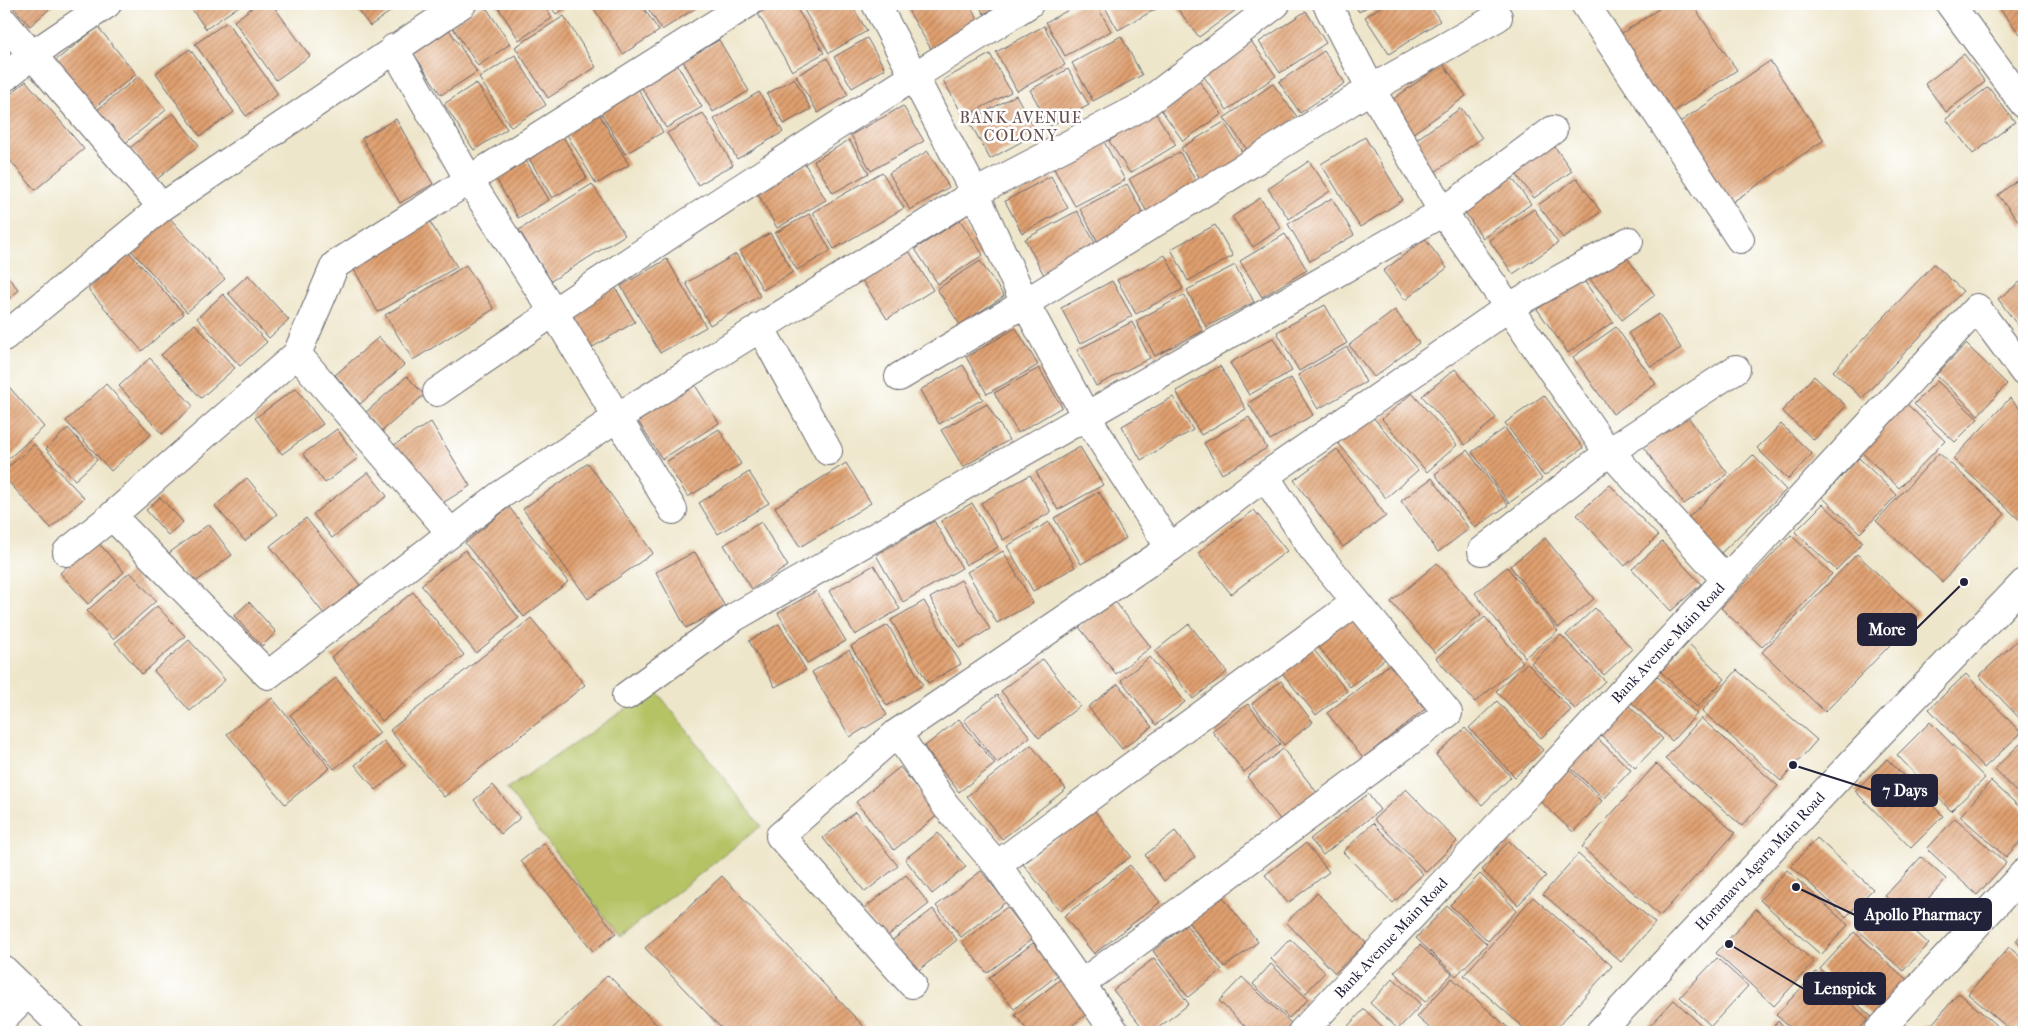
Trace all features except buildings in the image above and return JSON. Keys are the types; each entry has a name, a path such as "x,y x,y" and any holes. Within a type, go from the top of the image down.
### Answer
{"street":[{"path":"4,78 32,55 107,4"},
{"path":"4,337 162,207 394,48 462,4"},
{"path":"67,552 112,516 297,354 336,265 747,4"},
{"path":"876,4 975,193 1025,303 1086,416 1170,548"},
{"path":"437,392 553,311 913,76 1029,4"},
{"path":"112,516 268,674 499,496 618,417 975,193 1140,107 1276,4"},
{"path":"1327,4 1371,89 1443,212 1601,442 1726,580"},
{"path":"1586,4 1740,239"},
{"path":"1950,4 2024,104"},
{"path":"899,377 1025,303 1371,89 1498,18"},
{"path":"4,22 162,207"},
{"path":"394,48 469,180 553,311 673,510"},
{"path":"626,696 735,617 1443,212 1553,130"},
{"path":"912,984 780,836 897,733 1170,548 1265,476 1509,307 1629,241"},
{"name":"Bank Avenue Main Road","path":"1302,1032 1522,800 1977,308 2024,372"},
{"path":"760,327 828,451"},
{"path":"297,354 451,533"},
{"path":"1482,551 1609,452 1736,368"},
{"path":"1081,984 1448,713 1312,548 1265,476"},
{"name":"Horamavu Agara Main Road","path":"1600,1032 1855,759 2024,583"},
{"path":"997,866 1356,602"},
{"path":"897,733 946,806 997,866 1114,1032"},
{"path":"1878,1032 2024,873"},
{"path":"4,970 68,1032"},
{"path":"4,1017 28,993"}],"green space":[{"path":"655,689 761,826 620,937 507,789"}],"place":[{"name":"More","path":"1964,582"},
{"name":"7 Days","path":"1793,765"},
{"name":"Apollo Pharmacy","path":"1796,887"},
{"name":"Lenspick","path":"1729,944"}],"district":[{"name":"BANK AVENUE COLONY","path":"1021,126"}]}
